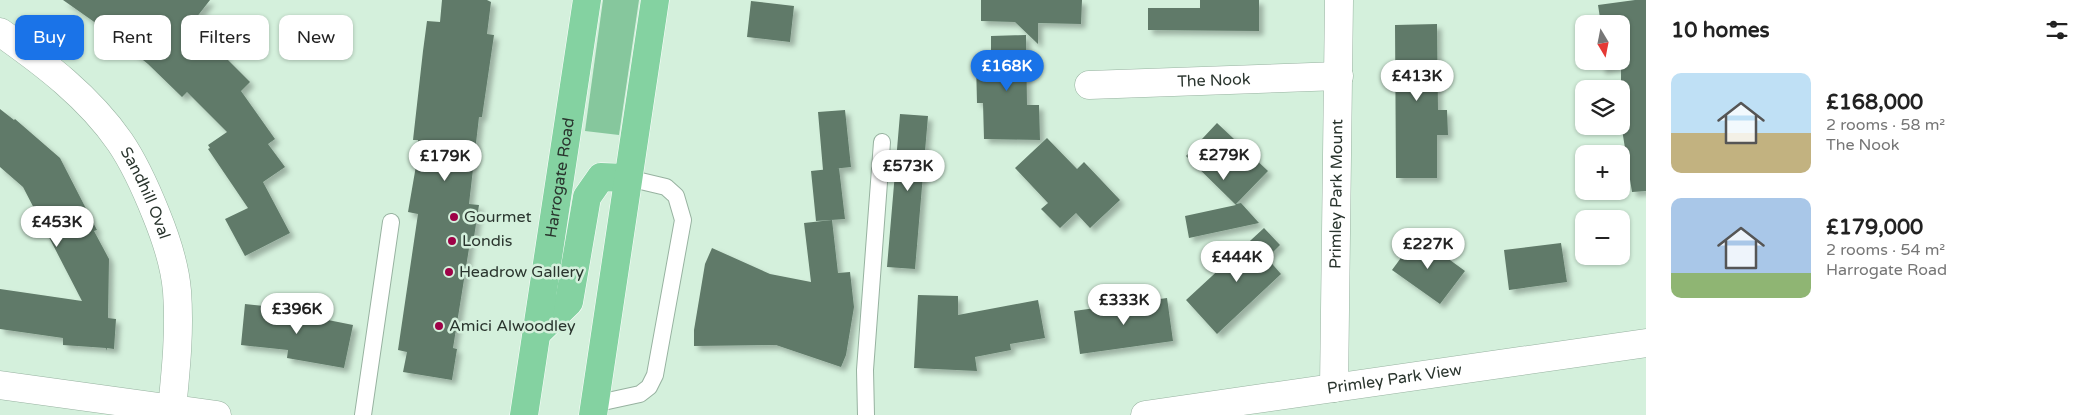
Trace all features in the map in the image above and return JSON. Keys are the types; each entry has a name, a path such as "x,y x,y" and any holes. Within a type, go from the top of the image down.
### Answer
{"highway":[{"name":"Harrogate Road","path":"524,415 587,0"},
{"path":"594,410 655,0"},
{"path":"536,333 569,302 586,197 601,177 628,178"}],"street":[{"name":"Primley Park Mount","path":"1334,388 1339,0"},
{"name":"Sandhill Oval","path":"0,32 39,59 90,105 120,142 144,185 164,233 177,289 178,348 158,410"},
{"name":"The Nook","path":"1089,85 1339,76"},
{"name":"Primley Park View","path":"1155,414 1646,343"},
{"path":"0,385 158,410 217,415"}],"lane":[{"path":"866,415 864,370 882,142"},
{"path":"594,410 640,394 649,387 655,375 682,227 676,196 666,187 628,178"},
{"path":"363,415 391,222"}],"green space":[{"path":"603,0 639,0 619,135 585,131"}],"building":[{"path":"63,0 210,0 198,15 181,15 181,60 228,60 250,82 241,91 275,139 268,144 285,167 263,182 290,233 245,256 225,219 248,208 208,149 210,148 208,145 227,132 187,92 182,97 143,60 171,60 171,15 94,15 94,22"},
{"path":"442,0 487,0 491,2 487,34 494,35 482,117 479,117 469,204 479,205 474,237 471,236 453,348 457,349 452,380 403,372 407,352 398,350 418,214 408,212 417,160 418,140 413,140 423,51 427,21 440,22"},
{"path":"981,0 1082,0 1081,24 1038,23 1038,44 1015,22 981,21"},
{"path":"1200,0 1259,0 1259,31 1148,30 1148,8 1200,8"},
{"path":"1646,0 1646,191 1632,192 1630,145 1625,145 1623,135 1630,135 1630,80 1621,80 1621,70 1630,70 1630,15 1600,15 1598,5"},
{"path":"751,1 794,6 790,42 747,37"},
{"path":"1437,24 1438,110 1447,110 1448,135 1437,135 1437,178 1396,178 1395,25"},
{"path":"1026,35 1027,105 1039,105 1040,140 984,139 983,103 977,103 976,62 991,62 991,36"},
{"path":"0,109 15,119 60,158 97,230 94,231 109,259 108,318 116,319 114,349 107,348 107,351 106,348 63,345 63,338 0,329 0,289 82,301 23,187 0,167"},
{"path":"845,110 851,167 823,170 818,112"},
{"path":"900,114 928,116 915,269 887,267"},
{"path":"1217,123 1268,171 1236,204 1241,203 1259,223 1189,238 1185,216 1236,205 1186,156"},
{"path":"1047,138 1077,169 1084,162 1120,200 1090,228 1076,213 1060,228 1041,209 1048,203 1015,168"},
{"path":"839,168 845,219 816,221 811,171"},
{"path":"832,220 838,273 850,272 854,307 846,355 841,367 776,345 694,346 694,330 705,264 712,248 770,274 811,282 804,223"},
{"path":"1264,228 1280,245 1267,258 1281,274 1217,334 1186,300"},
{"path":"1417,236 1465,271 1440,304 1392,270"},
{"path":"1561,243 1567,282 1509,290 1504,250"},
{"path":"918,295 958,296 958,315 1038,300 1045,338 1010,344 1011,350 975,357 977,371 914,368"},
{"path":"1167,298 1173,341 1080,354 1074,311"},
{"path":"245,304 273,307 273,309 353,325 344,368 287,358 288,350 241,345"}],"place":[{"name":"Gourmet","path":"454,217"},
{"name":"Londis","path":"452,241"},
{"name":"Headrow Gallery","path":"449,272"},
{"name":"Amici Alwoodley","path":"439,326"}]}
